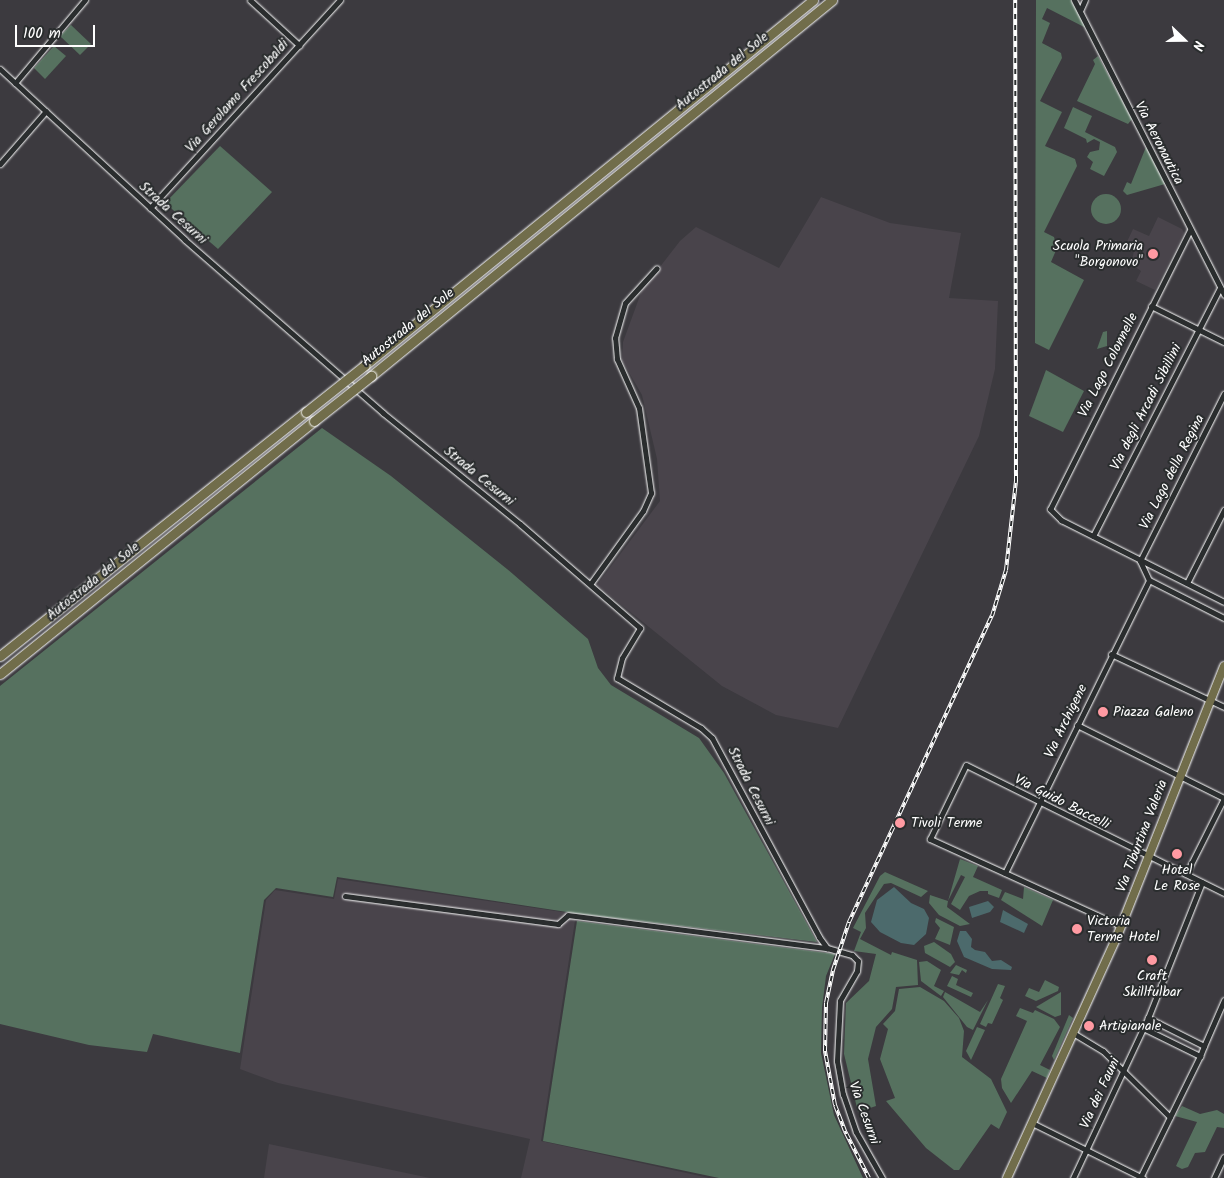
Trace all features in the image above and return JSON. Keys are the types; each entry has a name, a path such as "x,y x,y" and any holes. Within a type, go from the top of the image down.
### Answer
{"highway":[{"name":"Autostrada del Sole","path":"0,656 306,412 814,0"},
{"name":"Autostrada del Sole","path":"0,674 371,376 832,0"}],"main road":[{"name":"Via Tiburtina Valeria","path":"1007,1178 1121,926 1178,777 1224,666"}],"street":[{"path":"15,83 85,0"},
{"path":"250,0 299,45"},
{"name":"Via Gerolamo Frescobaldi","path":"150,208 340,0"},
{"name":"Via Aeronautica","path":"1074,0 1224,295"},
{"path":"1080,11 1085,0"},
{"name":"Strada Cesurni","path":"0,69 150,208 383,413 591,583 640,628 624,655 617,678 701,728 712,738 828,948"},
{"path":"0,164 46,112"},
{"name":"Via Lago Colonnelle","path":"1093,536 1050,511 1190,230"},
{"path":"591,583 644,511 651,493 639,408 617,359 615,338 625,303 657,268"},
{"name":"Via degli Arcadi Sibillini","path":"1093,536 1220,288"},
{"path":"1151,306 1224,342"},
{"name":"Via Lago della Regina","path":"1140,561 1224,394"},
{"path":"1187,583 1224,510"},
{"path":"1093,536 1224,602"},
{"path":"1140,561 1149,580 1224,618"},
{"name":"Via Archigene","path":"1005,873 1149,580"},
{"path":"1112,654 1224,707"},
{"path":"1077,725 1178,777 1224,798 1186,874"},
{"name":"Via Guido Baccelli","path":"1005,873 930,839 966,766 1224,893"},
{"path":"1005,873 1121,926"},
{"name":"Via dei Fauni","path":"1073,1178 1148,1018 1202,882"},
{"path":"345,896 558,924 568,915 828,948"},
{"name":"Via Cesurni","path":"828,948 852,954 858,963 856,973 844,990 839,1009 836,1048 841,1085 856,1132 882,1178"},
{"path":"1032,1123 1141,1178 1200,1056 1224,1000"},
{"path":"1148,1018 1204,1046"},
{"path":"1143,1028 1200,1056"},
{"path":"1073,1033 1093,1044 1123,1070 1170,1117"},
{"path":"1214,1178 1224,1157"}],"shaded area":[{"path":"821,197 890,223 961,233 949,298 998,301 995,369 979,436 838,728 776,715 722,686 597,585 660,501 657,459 642,395 622,360 623,342 642,290 680,241 696,227 779,268"},
{"name":"Scuola Primaria \"Borgonovo\"","path":"1158,217 1182,229 1184,233 1155,290 1136,281 1141,271 1131,264 1134,251 1125,246 1133,229 1149,236"},
{"path":"338,879 576,914 541,1141 709,1178 521,1178 530,1139 278,1083 240,1069 266,900 275,890 334,899"},
{"path":"269,1144 430,1178 264,1178"}],"green space":[{"path":"1036,0 1071,0 1086,28 1047,8 1042,19 1050,23 1042,43 1061,53 1062,58 1040,101 1062,112 1045,146 1075,159 1077,166 1044,232 1054,237 1057,248 1051,262 1084,280 1049,350 1035,343"},
{"path":"71,25 91,44 80,55 60,36"},
{"path":"54,46 66,56 45,79 34,68"},
{"path":"1098,56 1132,119 1128,124 1077,101 1095,64 1093,60"},
{"path":"1073,107 1092,116 1085,132 1115,147 1117,152 1104,176 1090,169 1093,162 1087,157 1090,152 1099,150 1100,142 1094,139 1087,143 1086,139 1064,128"},
{"path":"220,146 272,192 218,249 165,203"},
{"path":"1146,147 1165,184 1127,195 1123,191 1127,182 1131,184"},
{"path":"1106,194 1117,198 1121,209 1117,220 1106,224 1095,220 1091,209 1095,198"},
{"path":"1107,331 1107,346 1097,349 1103,332"},
{"path":"1046,370 1084,391 1063,432 1029,416"},
{"path":"322,428 391,476 507,569 588,639 598,668 611,685 699,738 724,773 817,942 580,914 337,877 333,897 276,888 264,900 240,1053 153,1034 147,1052 89,1045 0,1024 0,686"},
{"path":"960,859 978,866 973,877 1002,890 999,898 988,894 988,891 980,891 969,896 960,910 951,904 965,877 961,875 948,901"},
{"path":"885,872 928,891 921,897 891,883 884,884 865,913 866,928 860,939 891,955 892,952 917,960 918,985 896,987 892,1009 876,1027 868,1059 876,1106 858,1112 844,1054 846,1003 869,981 876,954 854,951 861,932 853,928 880,876"},
{"path":"1024,887 1053,900 1042,926 1001,900 1005,892 1023,899"},
{"path":"930,895 948,901 947,907 970,924 960,926 939,915 929,903"},
{"path":"936,918 954,927 950,945 935,939 940,928 935,922"},
{"path":"577,921 835,954 826,976 822,1008 821,1053 834,1115 863,1178 719,1178 543,1141"},
{"path":"934,942 951,954 955,962 950,967 925,953 924,946"},
{"path":"927,961 941,970 934,986 944,991 941,996 921,981 919,962"},
{"path":"956,965 967,970 966,973 962,970 959,975 950,973"},
{"path":"952,976 958,979 956,985 973,993 971,997 947,986"},
{"path":"1045,980 1059,987 1058,991 1036,1001 1025,996 1029,988 1039,992"},
{"path":"998,984 1005,986 1000,998 1003,1000 992,1024 988,1023 986,1027 980,1024"},
{"path":"920,987 944,1001 959,1018 964,1031 962,1057 991,1079 1007,1112 999,1129 991,1124 959,1170 954,1170 926,1148 886,1101 895,1098 880,1059 888,1029 883,1024 895,1011 899,989"},
{"path":"945,992 980,1012 988,1000 973,1030 967,1027 943,997"},
{"path":"1061,992 1061,1015 1055,1017 1036,1007"},
{"path":"1020,1008 1033,1013 1035,1010 1054,1019 1060,1027 1040,1065 1050,1070 1047,1078 1032,1071 1011,1103 1002,1088 1001,1079 1027,1021 1016,1016"},
{"path":"1069,1015 1073,1018 1054,1060 1052,1056"},
{"path":"977,1027 985,1030 971,1060 966,1051"},
{"path":"1182,1106 1200,1114 1217,1110 1224,1114 1224,1128 1217,1127 1205,1152 1195,1153 1188,1167 1182,1169 1176,1166 1197,1122 1175,1116"}],"water":[{"path":"894,887 911,903 924,909 929,918 926,934 914,945 901,943 880,932 871,922 877,900"},
{"path":"988,901 994,907 990,912 972,918 969,907"},
{"path":"1003,910 1028,924 1024,933 1000,922"},
{"path":"960,931 966,931 972,939 971,947 985,952 992,961 1001,960 1012,967 1011,970 992,969 964,957 957,941"}],"railway":[{"path":"869,1178 845,1131 835,1105 825,1051 826,1003 833,970 849,922 992,616 1006,570 1016,481 1015,0"}],"place":[{"name":"Scuola Primaria \"Borgonovo\"","path":"1153,254"},
{"name":"Piazza Galeno","path":"1103,712"},
{"name":"Tivoli Terme","path":"900,823"},
{"name":"Hotel Le Rose","path":"1177,854"},
{"name":"Victoria Terme Hotel","path":"1077,929"},
{"name":"Craft Skillfulbar","path":"1152,960"},
{"name":"Artigianale","path":"1089,1026"}]}
